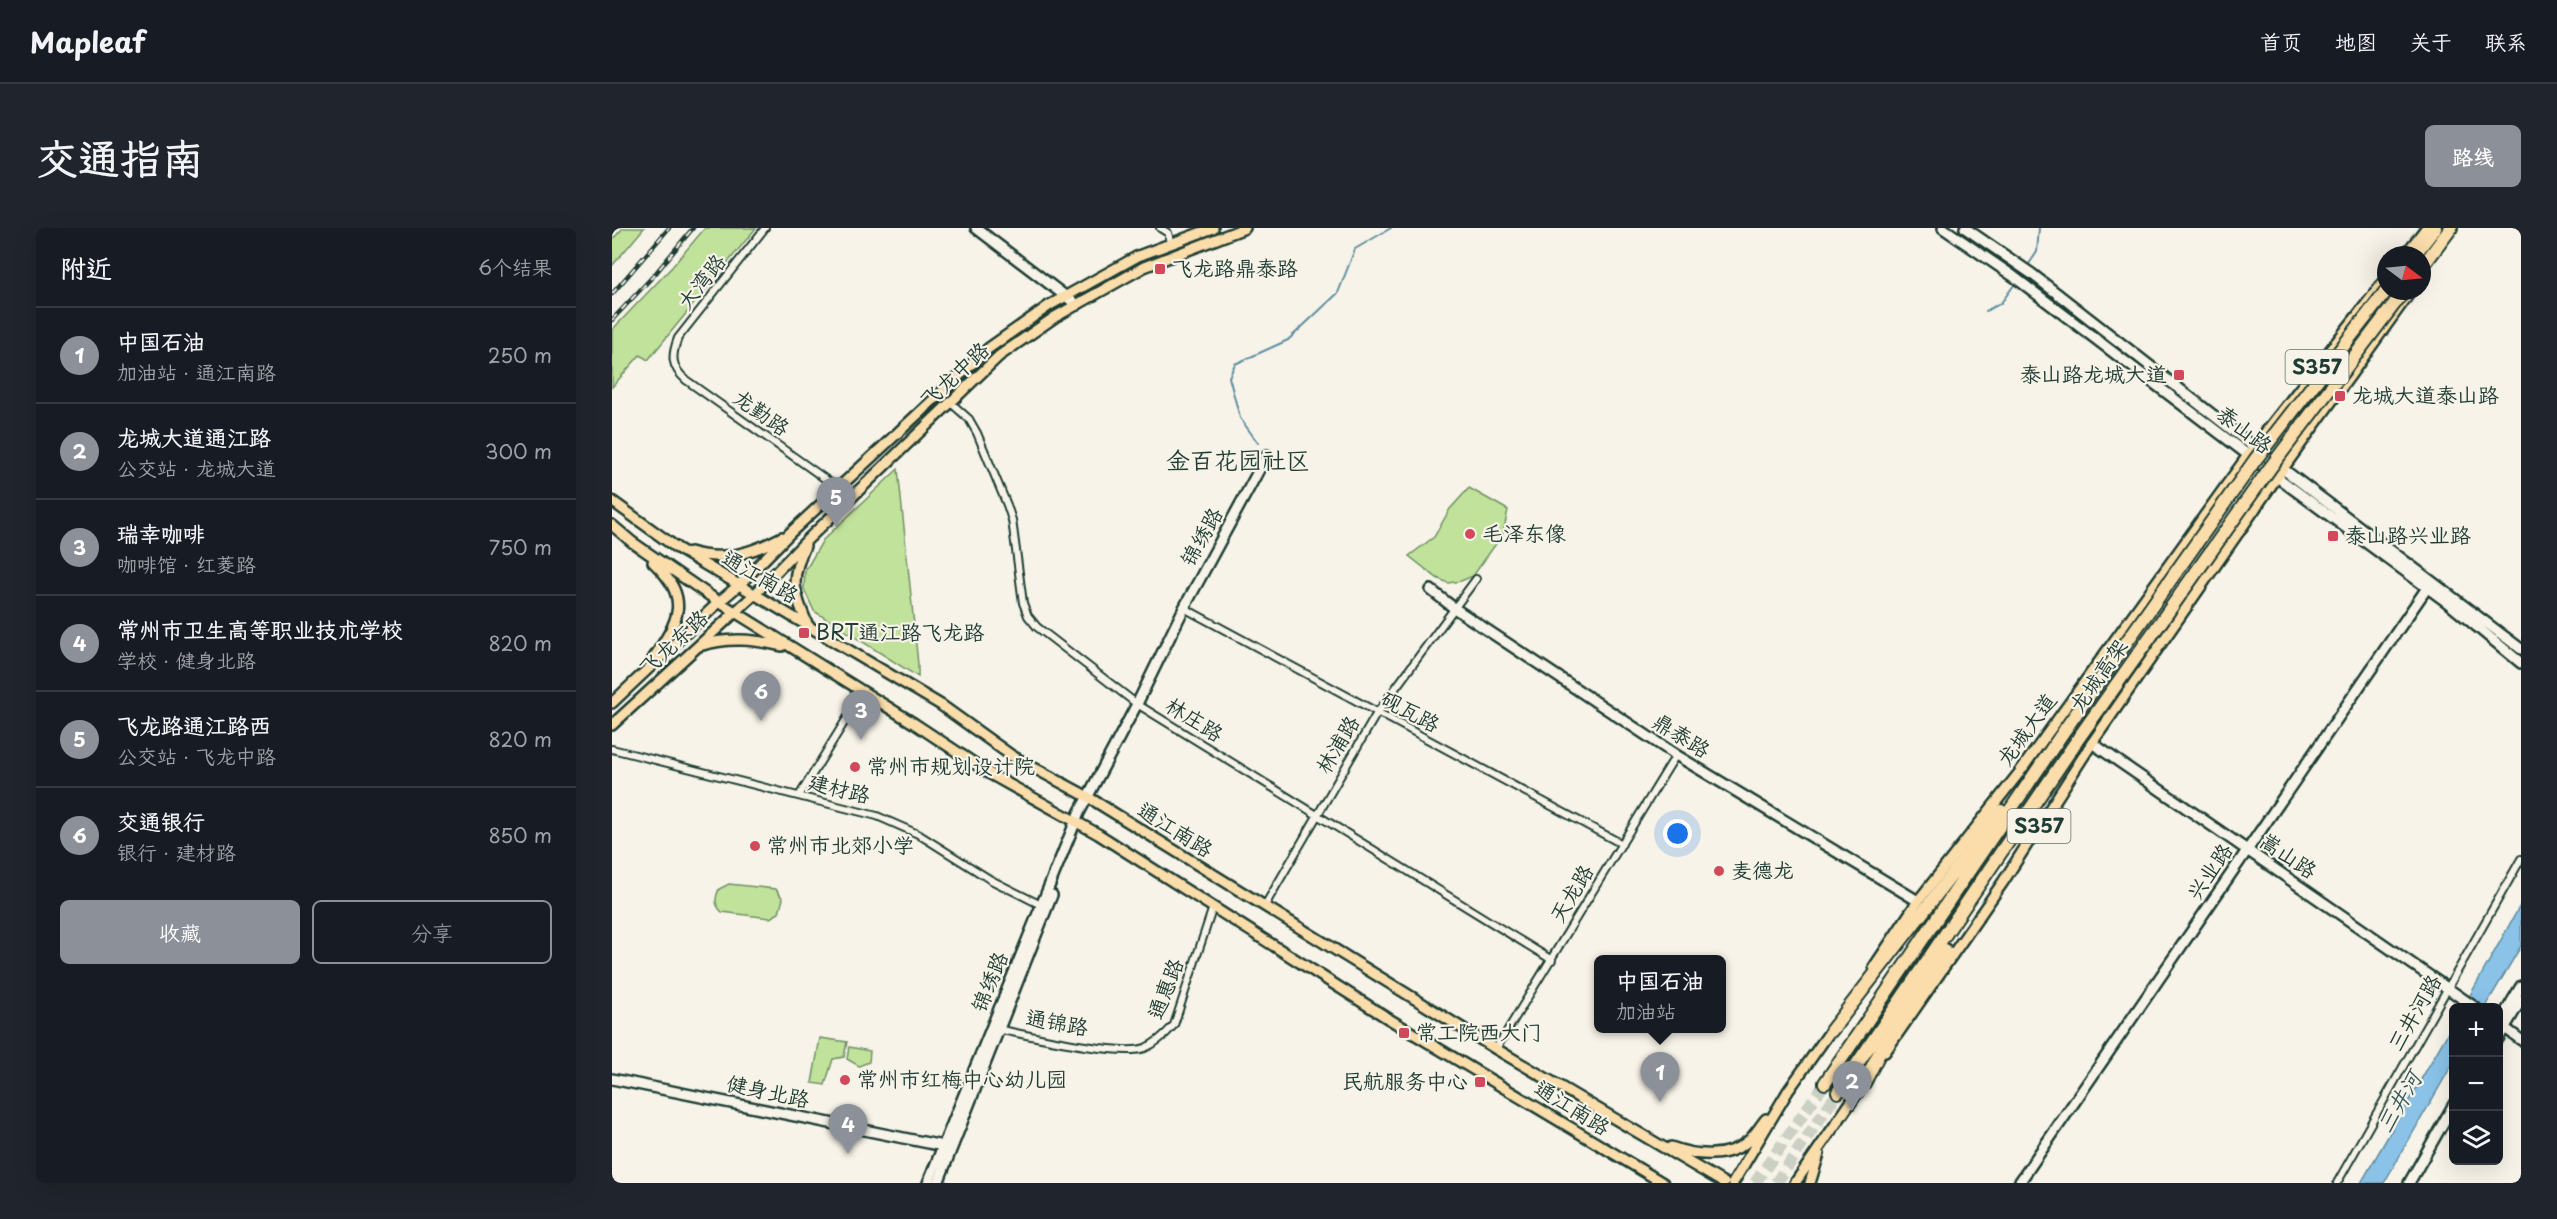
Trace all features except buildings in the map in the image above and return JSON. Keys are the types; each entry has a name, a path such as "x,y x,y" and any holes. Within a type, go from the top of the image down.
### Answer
{"highway":[{"path":"2421,246 2435,228"},
{"path":"2431,255 2451,228"},
{"name":"龙城高架","path":"1825,1083 2066,728 2255,460 2379,300"},
{"name":"龙城高架","path":"1838,1092 2080,736 2270,468 2397,300"},
{"path":"1831,1031 2066,728"},
{"path":"1864,1083 1889,1034 2000,866 2080,736"}],"main road":[{"name":"飞龙中路","path":"719,602 989,348 1065,297 1138,256 1213,228"},
{"name":"飞龙中路","path":"734,612 999,356 1055,317 1144,267 1245,228"},
{"path":"2412,246 2426,228"},
{"path":"2431,264 2457,228"},
{"name":"龙城大道","path":"1733,1183 1788,1091 1918,901 2019,773 2251,451 2377,290"},
{"name":"S357","path":"1795,1183 2003,882 2092,743 2280,473 2405,300"},
{"name":"通江南路","path":"612,501 677,549 941,705 1012,756 1088,797 1264,908 1496,1049 1724,1183"},
{"name":"通江南路","path":"612,525 632,542 734,612 992,775 1078,822 1389,1019 1663,1183"},
{"path":"677,549 719,558 738,556 790,533"},
{"path":"807,540 796,566 794,592 808,626"},
{"path":"632,542 665,574 679,598 680,610 676,621 644,673"},
{"name":"飞龙东路","path":"612,703 719,602"},
{"name":"飞龙东路","path":"612,725 734,612"},
{"path":"693,648 726,640 755,639 790,648"},
{"path":"1643,1136 1681,1151 1697,1154 1733,1150 1748,1142 1788,1091"},
{"path":"1810,1183 1824,1142"},
{"path":"1632,1165 1657,1183"}],"street":[{"name":"大湾路","path":"672,360 678,338 765,228"},
{"path":"976,228 1077,305"},
{"path":"1160,228 1168,233 1171,244"},
{"name":"泰山路","path":"1943,228 2013,276 2429,585 2521,649"},
{"name":"泰山路","path":"1965,228 2032,274 2251,451"},
{"name":"龙勤路","path":"672,360 675,371 686,380 838,488"},
{"name":"林庄路","path":"951,403 969,419 977,433 1007,505 1012,520 1023,603 1028,616 1037,627 1137,704 1552,960"},
{"name":"锦绣路","path":"928,1183 947,1147 1088,797 1184,608 1267,455"},
{"name":"林浦路","path":"1264,908 1377,712 1476,579"},
{"name":"泰山路","path":"2429,585 2521,663"},
{"name":"兴业路","path":"2019,1183 2429,585"},
{"name":"鼎泰路","path":"1431,590 1454,608 1676,754 1918,901"},
{"name":"砚瓦路","path":"1184,608 1622,844"},
{"path":"799,796 863,692"},
{"name":"嵩山路","path":"2092,743 2469,1003"},
{"name":"建材路","path":"612,749 877,816 918,834 991,880 1041,905"},
{"name":"天龙路","path":"1496,1049 1676,754"},
{"name":"锦绣路","path":"994,1029 1041,905 1078,822"},
{"name":"三井河路","path":"2337,1183 2521,860"},
{"name":"通惠路","path":"1118,1050 1144,1048 1165,1036 1174,1024 1213,907"},
{"path":"2503,1019 2521,986"},
{"path":"2503,1021 2521,1000"},
{"path":"2503,1027 2521,1040"},
{"name":"通锦路","path":"994,1029 1118,1050"},
{"name":"健身北路","path":"612,1078 947,1147"},
{"path":"2409,1183 2450,1111"},
{"path":"2415,1183 2449,1125"},
{"name":"锦绣路","path":"938,1183 947,1147"}],"green space":[{"path":"623,228 644,228 612,266 612,240"},
{"path":"705,228 756,228 648,360 640,355 612,387 612,330 672,267"},
{"path":"898,469 918,677 814,611 804,589 805,571 823,540"},
{"path":"1469,488 1508,510 1503,534 1473,576 1448,583 1437,578 1409,556 1434,537 1450,509"},
{"path":"729,884 776,889 783,899 779,913 770,918 722,912 716,904 717,895 719,889"},
{"path":"820,1038 847,1042 844,1057 833,1059 825,1085 812,1083"},
{"path":"849,1047 870,1051 869,1062 859,1066 847,1059"}],"water":[{"path":"2521,904 2521,946 2487,1003 2466,1003"},
{"path":"2449,1031 2449,1070 2384,1183 2361,1183"}],"waterway":[{"path":"1258,443 1240,418 1229,377 1235,364 1288,340 1338,293 1355,249 1391,228"},
{"path":"2027,267 2037,252 2039,228"},
{"path":"1986,311 2001,303 2017,281"}],"tunnel":[{"path":"1755,1183 1825,1083"},
{"path":"1776,1183 1838,1092"}],"railway":[{"path":"612,294 669,228"},
{"path":"612,320 655,274 693,228"}],"place":[{"name":"飞龙路鼎泰路","path":"1160,269"},
{"name":"泰山路龙城大道","path":"2179,375"},
{"name":"龙城大道泰山路","path":"2340,396"},
{"name":"飞龙路通江路西","path":"836,527"},
{"name":"毛泽东像","path":"1470,534"},
{"name":"泰山路兴业路","path":"2333,536"},
{"name":"BRT通江路飞龙路","path":"804,633"},
{"name":"交通银行","path":"761,721"},
{"name":"瑞幸咖啡","path":"861,740"},
{"name":"常州市规划设计院","path":"855,767"},
{"name":"常州市北郊小学","path":"755,846"},
{"name":"麦德龙","path":"1719,871"},
{"name":"常工院西大门","path":"1404,1033"},
{"name":"常州市红梅中心幼儿园","path":"845,1080"},
{"name":"民航服务中心","path":"1480,1082"},
{"name":"中国石油","path":"1660,1102"},
{"name":"龙城大道通江路","path":"1852,1111"},
{"name":"常州市卫生高等职业技术学校","path":"848,1154"}],"district":[{"name":"金百花园社区","path":"1238,461"}],"water label":[{"name":"三井河","path":"2399,1102"}]}
